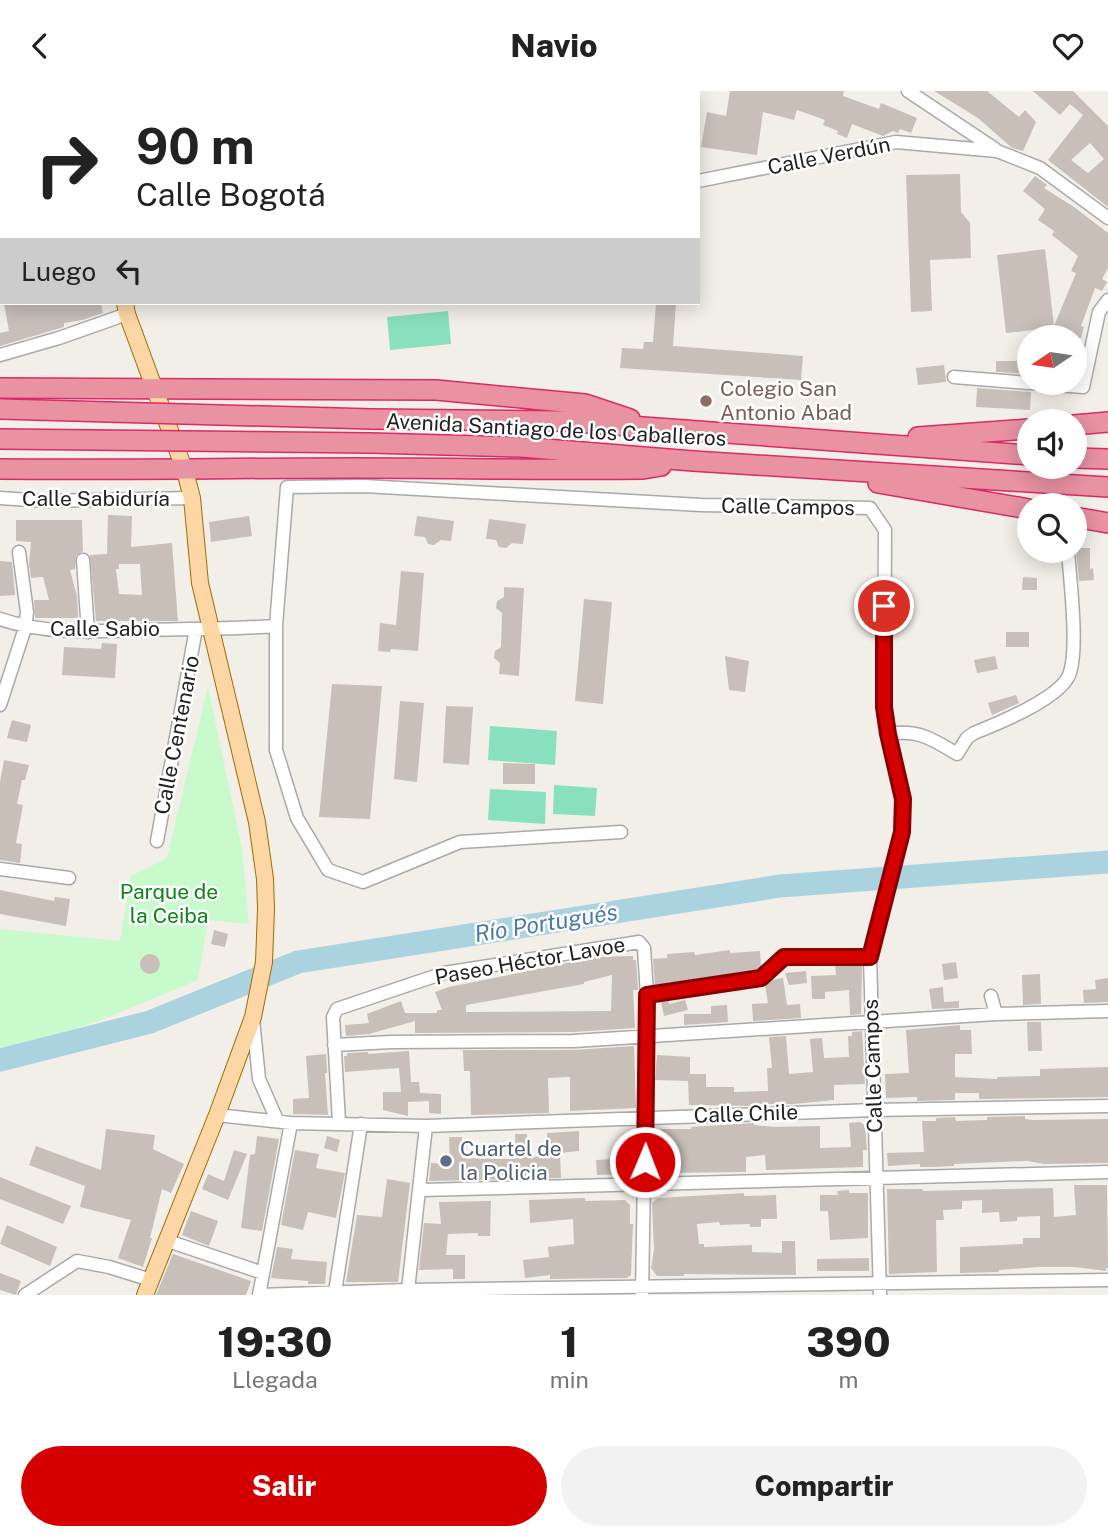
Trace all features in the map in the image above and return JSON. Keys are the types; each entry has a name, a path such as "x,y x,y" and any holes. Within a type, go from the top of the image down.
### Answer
{"highway":[{"path":"0,388 436,390 585,404 650,426"},
{"name":"Avenida Santiago de los Caballeros","path":"0,409 561,421 1017,454"},
{"path":"1087,424 1108,422"},
{"path":"855,443 1017,430"},
{"name":"Avenida Santiago de los Caballeros","path":"0,439 521,447 693,461 1108,487"},
{"path":"1087,458 1108,459"},
{"path":"0,469 643,469 693,461"},
{"path":"835,469 882,484 1017,507"},
{"path":"1087,519 1108,523"}],"main road":[{"path":"126,308 185,471 192,498 204,630 257,822 265,879 264,963 253,1017 148,1287"}],"street":[{"path":"908,91 997,151"},
{"name":"Calle Verdún","path":"701,177 896,142 997,151 1040,168 1108,218"},
{"path":"1087,367 1098,312 1108,300"},
{"path":"0,355 59,338 126,308"},
{"path":"954,377 1017,382"},
{"name":"Calle Campos","path":"276,626 287,487 364,486 701,505 870,508 884,530 884,707 903,799 902,832 870,957 879,1289"},
{"name":"Calle Sabiduría","path":"0,498 44,501 192,498"},
{"path":"0,705 25,628 27,612 19,552"},
{"path":"83,560 88,632"},
{"path":"888,734 905,731 933,740 957,754 967,738 974,733 1042,700 1061,687 1069,677 1074,646 1069,563"},
{"name":"Calle Sabio","path":"0,619 25,628 88,632 276,626"},
{"path":"276,626 275,750 297,818 328,870 363,882 460,842 621,832"},
{"name":"Calle Centenario","path":"157,841 204,630"},
{"path":"0,869 69,878"},
{"name":"Paseo Héctor Lavoe","path":"334,1045 334,1012 337,1009 444,973 639,942 644,948 647,995"},
{"path":"642,1292 647,995 761,978 784,957 870,957"},
{"path":"991,996 996,1014"},
{"path":"339,1122 334,1045 574,1041 996,1014 1108,1010"},
{"path":"253,1017 259,1079 277,1120"},
{"name":"Calle Chile","path":"217,1115 291,1123 426,1126 874,1110 1108,1106"},
{"path":"291,1123 259,1295 408,1290 642,1292 879,1289 1108,1280"},
{"path":"335,1292 361,1123"},
{"path":"408,1290 426,1126"},
{"path":"421,1190 1108,1172"},
{"path":"168,1241 263,1273"},
{"path":"25,1295 77,1262 109,1267 148,1287"}],"green space":[{"path":"448,311 451,344 390,350 387,317"},
{"name":"Parque de la Ceiba","path":"208,687 242,849 249,924 208,920 198,980 101,1020 43,1039 0,1049 0,929 120,941 131,876 167,858"},
{"path":"490,726 557,731 555,765 488,760"},
{"path":"554,785 597,788 595,816 553,814"},
{"path":"490,789 546,792 545,824 488,820"}],"building":[{"path":"730,91 844,91 843,96 879,109 881,103 917,118 911,133 900,129 898,133 893,131 883,136 852,124 847,138 823,125 825,120 797,110 794,120 763,112 757,155 701,147 707,112 726,116"},
{"path":"934,91 987,91 1019,117 1025,110 1036,122 1023,151 1012,148 978,118"},
{"path":"1033,91 1073,91 1108,126 1108,207 1048,160 1083,115 1070,104 1060,115","holes":["1090,143 1104,159 1088,173 1071,160"]},
{"path":"960,174 961,212 970,223 971,258 930,260 932,311 911,312 906,175"},
{"path":"1035,176 1047,185 1044,188 1108,233 1108,268 1102,279 1107,282 1102,291 1095,288 1081,325 1054,325 1076,273 1071,271 1078,256 1052,235 1054,231 1038,220 1045,209 1023,191"},
{"path":"1045,249 1054,325 1017,325 1017,332 1006,333 997,255"},
{"path":"4,305 101,305 103,313 64,323 64,327 0,346 0,333 9,331"},
{"path":"656,305 676,305 673,346 803,356 801,380 620,368 622,348 643,349 644,342 653,342"},
{"path":"996,361 1017,361 1017,373 996,372"},
{"path":"944,365 946,382 918,385 916,368"},
{"path":"977,388 1017,391 1017,395 1031,395 1030,409 976,407"},
{"path":"108,515 132,516 131,547 172,543 178,621 96,621 90,555 107,554","holes":["119,564 140,564 142,595 119,594 116,569 119,569"]},
{"path":"249,516 252,536 211,542 209,522"},
{"path":"417,516 454,521 451,541 441,540 434,545 428,544 425,537 414,536"},
{"path":"489,519 526,524 523,544 512,543 506,548 499,547 496,540 486,539"},
{"path":"16,520 82,520 83,551 76,556 75,569 70,570 77,596 78,618 35,618 34,600 49,600 43,577 31,578 31,542 16,541"},
{"path":"1087,548 1090,548 1090,569 1093,568 1094,580 1079,581 1077,563 1087,563"},
{"path":"0,561 12,562 15,595 0,596"},
{"path":"401,571 424,573 418,651 378,651 380,623 396,625"},
{"path":"1023,577 1037,578 1037,590 1022,590"},
{"path":"504,587 524,588 519,676 499,674 500,663 494,658 495,651 501,647 502,613 496,608 497,601 504,597"},
{"path":"584,599 612,602 603,704 575,701"},
{"path":"1006,632 1029,632 1029,647 1006,647"},
{"path":"102,643 117,644 115,678 62,675 64,647 101,649"},
{"path":"725,656 749,661 745,692 729,690"},
{"path":"995,656 998,669 977,673 974,660"},
{"path":"332,684 382,686 370,819 319,817"},
{"path":"1016,695 1019,703 992,715 988,703"},
{"path":"400,701 424,703 417,782 394,779"},
{"path":"446,706 473,707 469,765 443,763"},
{"path":"12,720 31,725 27,742 7,738"},
{"path":"4,760 29,765 25,780 22,780 17,804 23,805 16,843 22,844 20,863 0,860 0,782"},
{"path":"503,763 535,764 535,784 503,784"},
{"path":"0,890 54,901 55,897 70,899 66,926 0,914"},
{"path":"214,930 228,934 225,947 211,944"},
{"path":"730,950 730,953 760,951 761,966 757,970 655,985 653,959 667,958 667,954 694,952 695,955"},
{"path":"150,954 157,957 160,964 157,971 150,974 143,971 140,964 143,957"},
{"path":"633,956 633,960 636,960 638,990 633,990 635,1028 574,1032 415,1033 415,1021 369,1034 346,1036 345,1025 369,1023 367,1014 401,1001 405,1013 437,1013 437,1010 442,1010 435,992 449,987 597,957","holes":["612,975 611,1011 466,1012 466,1005 584,984"]},
{"path":"956,962 958,978 944,980 942,964"},
{"path":"835,966 862,966 861,1014 850,1015 849,990 825,992 825,999 812,999 811,976 836,975"},
{"path":"806,971 807,983 789,985 785,973"},
{"path":"1040,974 1041,1004 1023,1005 1022,975"},
{"path":"783,978 787,1005 800,1004 801,1018 753,1021 752,1004 768,1003 765,985 772,980"},
{"path":"1108,978 1108,1002 1084,1003 1083,990 1096,989 1095,980"},
{"path":"943,987 944,1002 959,1001 959,1008 932,1009 929,989"},
{"path":"685,1000 688,1010 664,1016 661,1002 669,1001 669,1004"},
{"path":"727,1005 728,1022 684,1025 684,1014 711,1014 711,1006"},
{"path":"1027,1022 1041,1022 1042,1051 1028,1051"},
{"path":"960,1025 960,1030 971,1030 972,1054 955,1054 955,1077 997,1079 1040,1076 1040,1069 1108,1067 1108,1097 979,1099 979,1093 955,1093 955,1100 917,1101 917,1097 886,1098 885,1074 909,1073 906,1030"},
{"path":"862,1031 865,1084 834,1085 834,1100 754,1106 689,1105 688,1081 655,1080 657,1055 690,1057 690,1074 706,1074 706,1087 734,1087 734,1092 768,1091 767,1068 772,1068 769,1037 786,1036 789,1074 813,1072 810,1039 822,1038 824,1058 849,1057 848,1036 852,1036 852,1032"},
{"path":"634,1046 636,1108 570,1111 570,1077 548,1078 549,1113 471,1115 470,1071 464,1071 463,1050 574,1050"},
{"path":"409,1051 411,1082 419,1082 420,1093 441,1094 441,1114 429,1113 429,1101 408,1102 408,1116 383,1110 383,1092 401,1092 399,1068 345,1072 344,1056 347,1056 347,1053"},
{"path":"326,1054 328,1115 293,1114 293,1099 309,1098 306,1056"},
{"path":"1025,1116 1025,1119 1032,1120 1108,1119 1108,1163 1044,1164 1027,1161 933,1167 920,1167 920,1164 888,1166 887,1153 924,1152 922,1121 955,1117 956,1121"},
{"path":"860,1122 865,1126 867,1150 863,1150 863,1167 766,1170 765,1155 746,1157 746,1172 653,1173 654,1129 691,1129 754,1123 775,1127 820,1126 820,1148 851,1147 849,1123"},
{"path":"106,1129 155,1135 153,1149 184,1164 171,1193 162,1189 143,1267 118,1258 131,1220 80,1207 85,1186 29,1165 36,1146 101,1170"},
{"path":"579,1131 579,1151 560,1153 561,1178 429,1181 431,1163 450,1164 449,1137 462,1137 462,1158 516,1159 515,1134 527,1134 528,1157 548,1156 547,1133"},
{"path":"257,1136 279,1139 262,1231 241,1228 250,1155 255,1154"},
{"path":"327,1136 340,1140 337,1152 324,1148"},
{"path":"234,1150 247,1154 228,1200 202,1189 208,1174 224,1181"},
{"path":"295,1150 319,1154 316,1168 345,1173 336,1218 308,1212 303,1230 281,1225"},
{"path":"613,1151 634,1151 635,1166 629,1174 597,1175 596,1160 613,1159"},
{"path":"0,1177 71,1206 63,1224 0,1199"},
{"path":"387,1179 410,1183 398,1282 346,1282 357,1215 382,1217"},
{"path":"1074,1185 1107,1185 1106,1271 1075,1267 1038,1267 960,1273 960,1247 1023,1244 1023,1238 1040,1238 1040,1216 1017,1217 1017,1221 1000,1222 999,1212 982,1213 982,1200 962,1201 962,1209 943,1210 944,1220 936,1220 937,1272 889,1274 887,1189 923,1191 1053,1188 1054,1217 1076,1215"},
{"path":"849,1190 849,1193 868,1193 868,1238 830,1240 828,1211 820,1211 820,1195 838,1195 837,1191"},
{"path":"744,1193 744,1196 776,1195 777,1219 761,1219 761,1227 750,1227 750,1224 720,1225 719,1222 697,1224 699,1244 704,1244 704,1247 752,1245 752,1252 782,1253 782,1241 795,1241 796,1275 657,1276 651,1268 654,1250 652,1203 658,1198"},
{"path":"585,1198 585,1201 625,1200 630,1205 630,1224 633,1224 631,1275 627,1278 550,1279 550,1275 525,1278 523,1260 549,1257 548,1247 574,1244 573,1219 530,1223 529,1200"},
{"path":"491,1201 490,1236 478,1236 478,1233 448,1234 446,1255 465,1255 465,1279 453,1279 453,1269 419,1270 424,1223 441,1224 439,1202"},
{"path":"191,1211 218,1221 209,1246 182,1235"},
{"path":"7,1225 57,1247 50,1266 0,1244"},
{"path":"277,1247 293,1249 291,1259 327,1262 325,1284 271,1278"},
{"path":"173,1254 251,1281 246,1295 156,1295"},
{"path":"869,1258 869,1271 817,1271 817,1259"},
{"path":"0,1273 21,1281 16,1295 0,1290"}],"waterway":[{"name":"Río Portugués","path":"0,1060 150,1022 298,962 780,886 1108,862"}],"place":[{"name":"Colegio San Antonio Abad","path":"706,401"},
{"name":"Cuartel de la Policia","path":"446,1161"}],"route":[{"path":"645,1162 647,995 761,978 784,957 870,957 902,832 903,799 884,707 884,606"}]}
